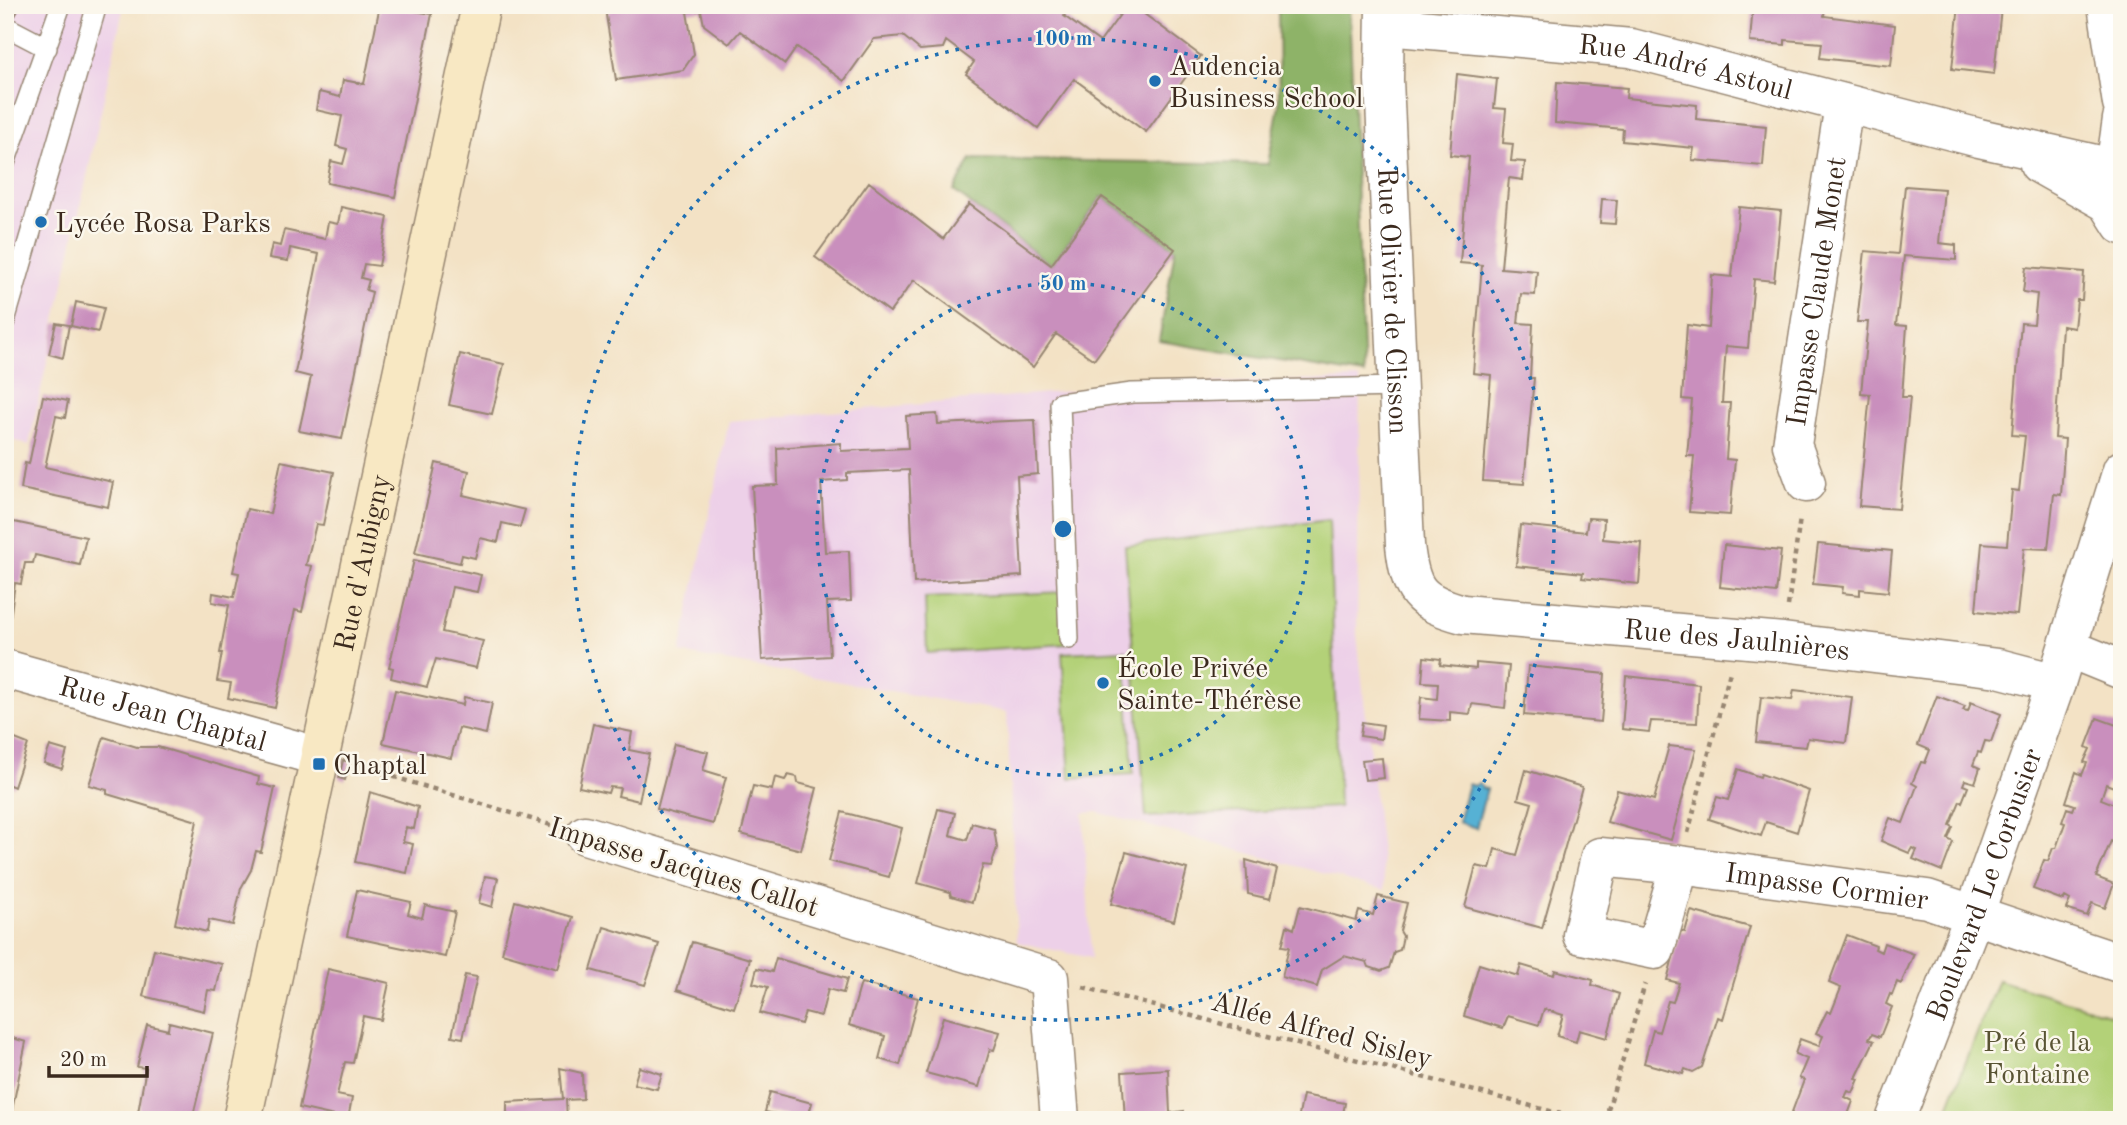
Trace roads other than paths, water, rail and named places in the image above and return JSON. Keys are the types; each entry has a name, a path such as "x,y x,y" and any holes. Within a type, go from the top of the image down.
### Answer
{"main road":[{"name":"Rue d'Aubigny","path":"242,1120 481,5"}],"street":[{"path":"2107,5 2122,104"},
{"name":"Rue André Astoul","path":"1385,16 1631,48 1979,138 2117,191"},
{"name":"Rue Olivier de Clisson","path":"1385,16 1384,80 1408,573 1420,594"},
{"name":"Impasse Claude Monet","path":"1806,483 1792,446 1844,104"},
{"path":"2117,191 2122,119"},
{"name":"Boulevard Le Corbusier","path":"1895,1120 1974,915 2056,684 2122,470"},
{"name":"Rue des Jaulnières","path":"1420,594 1438,608 1463,614 1783,642 1998,668 2056,684"},
{"path":"2068,648 2122,670"},
{"name":"Rue Jean Chaptal","path":"5,669 321,757"},
{"name":"Impasse Jacques Callot","path":"585,835 1049,978 1060,1120"},
{"name":"Impasse Cormier","path":"1680,865 1655,950 1581,935 1600,857 1680,865 1927,899 2122,964"}],"lane":[{"path":"5,163 61,5"},
{"path":"5,321 97,5"},
{"path":"5,26 47,48"},
{"path":"1069,639 1060,403 1132,393 1398,387"}],"water":[{"path":"1479,783 1482,788 1487,789 1476,828 1458,822 1468,784 1474,786"}],"place":[{"name":"Audencia Business School","path":"1155,81"},
{"name":"Lycée Rosa Parks","path":"41,222"},
{"name":"École Privée Sainte-Thérèse","path":"1103,683"},
{"name":"Chaptal","path":"319,764"}],"park label":[{"name":"Pré de la Fontaine","path":"2037,1057"}]}
